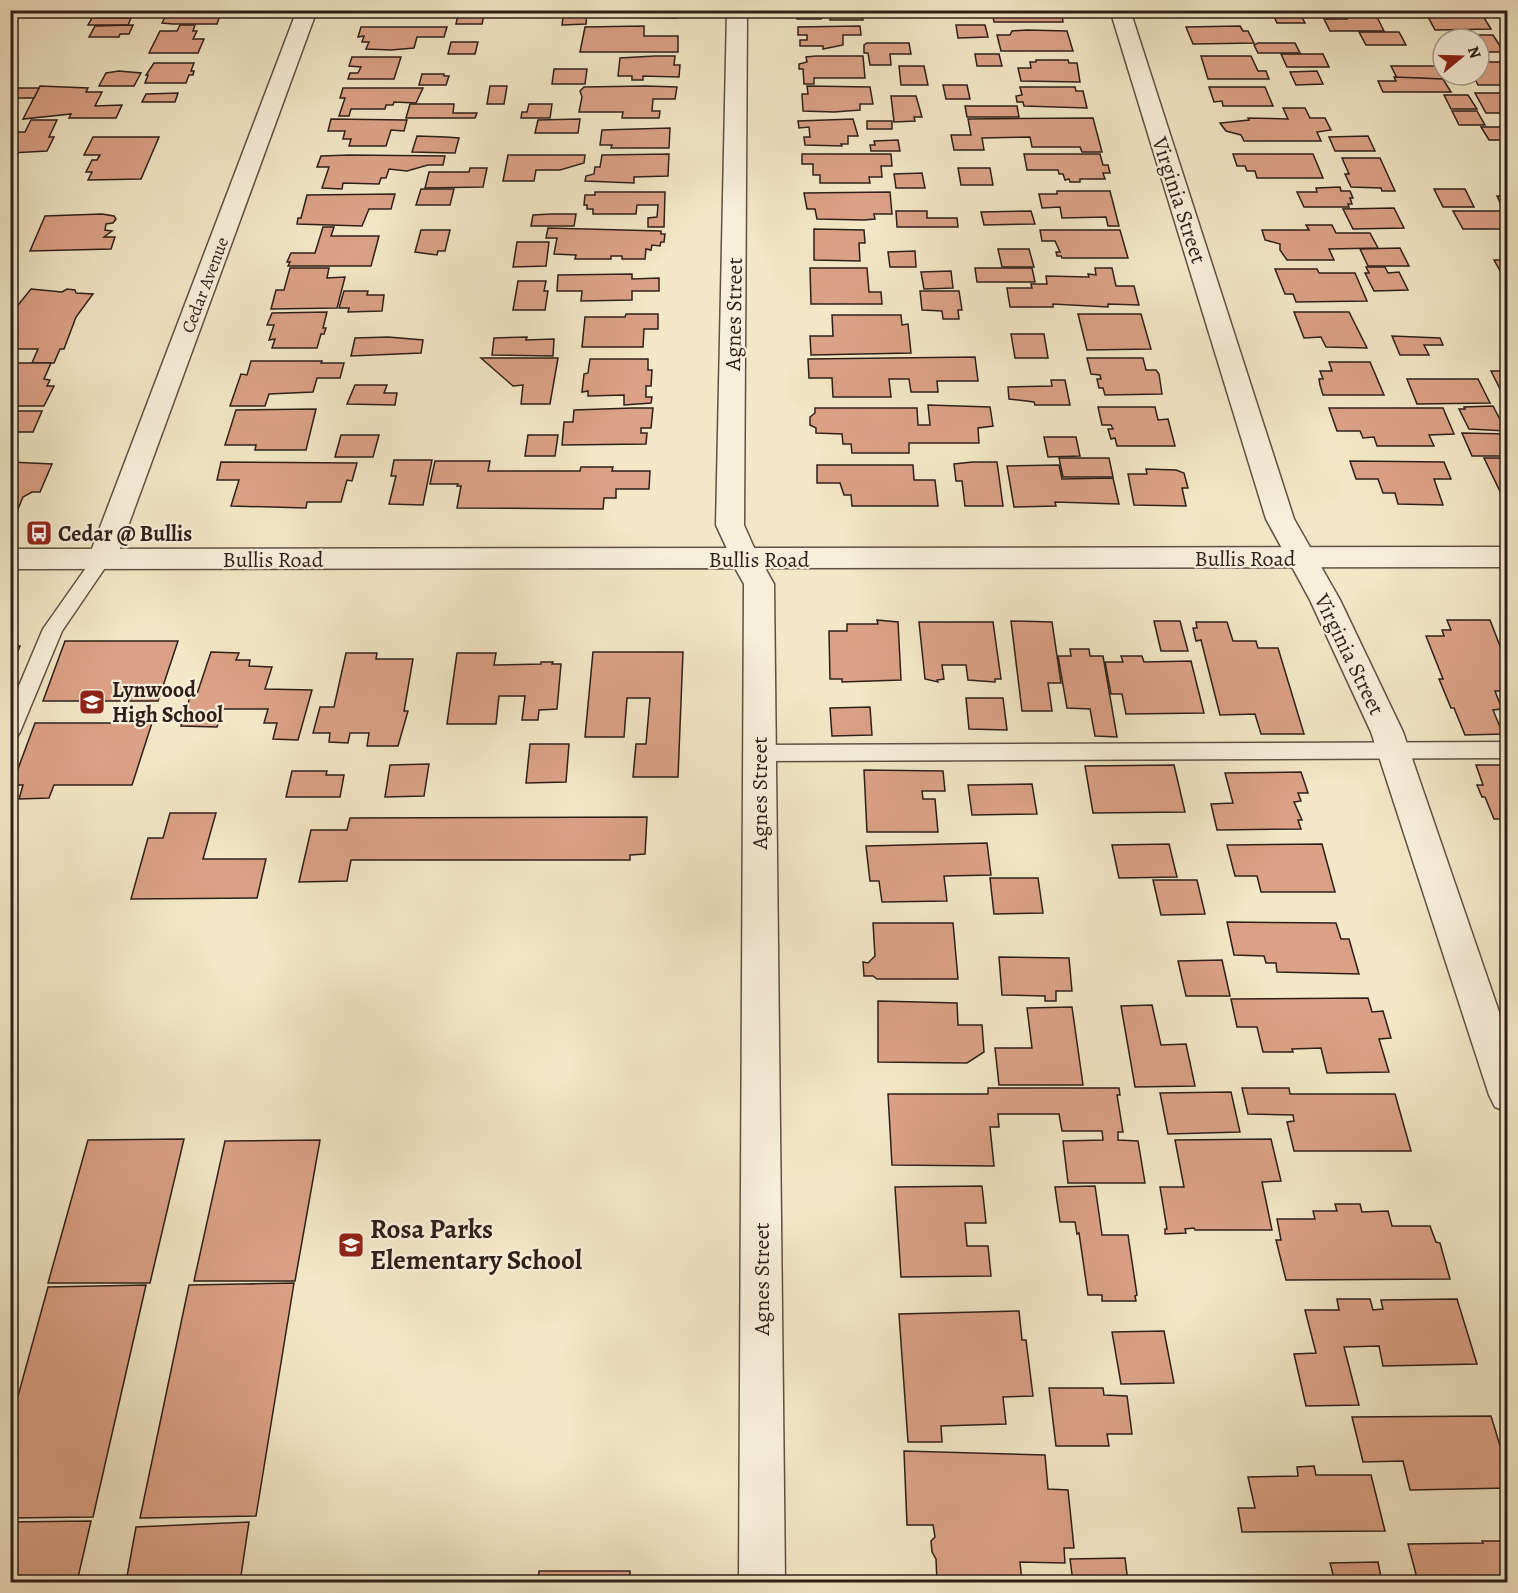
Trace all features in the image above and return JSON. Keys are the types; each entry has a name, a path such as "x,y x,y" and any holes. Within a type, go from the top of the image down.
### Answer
{"street":[{"name":"Cedar Avenue","path":"102,559 307,10"},
{"name":"Agnes Street","path":"737,10 730,525 759,584 762,1582"},
{"name":"Virginia Street","path":"1120,10 1280,519 1330,610 1394,751 1508,1095"},
{"name":"Bullis Road","path":"10,559 1508,557"}],"lane":[{"path":"10,732 53,629 102,559"},
{"path":"760,753 1508,750"}],"building":[{"path":"157,10 219,10 221,13 217,24 173,24 162,23 165,17 154,17"},
{"path":"367,10 467,10 466,15 484,15 482,24 456,24 458,14 365,16"},
{"path":"564,10 587,10 586,24 562,25"},
{"path":"593,10 677,10 676,18 612,17 613,13 593,13"},
{"path":"797,10 862,10 863,20 830,20 830,15 821,15 821,19 797,19"},
{"path":"992,10 1061,10 1063,22 994,22"},
{"path":"1195,10 1250,10 1252,16 1197,16"},
{"path":"1365,10 1410,10 1411,13 1366,13"},
{"path":"1425,11 1480,11 1490,27 1433,27"},
{"path":"1272,12 1299,12 1305,23 1277,23"},
{"path":"1375,13 1384,31 1330,31 1324,19 1347,19 1345,14"},
{"path":"92,18 131,18 128,25 88,25"},
{"path":"133,25 129,34 120,34 119,37 89,37 95,26"},
{"path":"180,25 195,25 193,31 197,31 193,39 204,39 198,53 149,53 160,31 177,31"},
{"path":"956,25 985,25 988,37 958,38"},
{"path":"644,26 644,36 678,36 678,52 580,52 585,27"},
{"path":"860,26 861,35 843,35 843,45 823,49 823,46 800,46 800,40 807,40 807,35 798,35 798,27"},
{"path":"1240,26 1243,31 1248,31 1254,43 1193,44 1186,27"},
{"path":"361,27 447,27 444,37 417,37 414,48 391,50 366,49 369,42 362,42 364,36 358,37"},
{"path":"1012,31 1067,31 1073,51 1001,51 997,35 1010,35"},
{"path":"1359,32 1399,32 1406,45 1366,45"},
{"path":"1491,35 1493,35 1504,52 1491,52"},
{"path":"451,42 478,42 475,54 448,54"},
{"path":"867,43 909,43 911,54 890,54 891,65 870,65 868,53 864,53 864,45"},
{"path":"1258,43 1295,43 1300,53 1258,53 1254,45"},
{"path":"975,54 999,54 1002,66 977,66"},
{"path":"1281,54 1323,54 1329,67 1287,67"},
{"path":"675,56 674,65 680,65 679,77 643,76 643,80 632,80 632,76 618,76 620,58"},
{"path":"863,56 865,78 814,78 814,84 804,84 803,69 799,69 799,64 807,62 806,57"},
{"path":"1201,56 1251,56 1258,71 1266,71 1269,79 1208,79"},
{"path":"352,57 401,57 394,79 348,79 350,73 358,73 361,67 349,66"},
{"path":"1036,60 1068,60 1069,63 1077,63 1080,82 1021,81 1018,68 1031,68 1030,62 1036,62"},
{"path":"1491,62 1503,62 1508,69 1508,85 1491,85"},
{"path":"154,63 194,63 191,71 194,71 193,75 189,75 186,83 145,83 148,75 146,75"},
{"path":"899,66 924,66 928,85 901,85"},
{"path":"1391,66 1431,66 1431,79 1397,78"},
{"path":"554,69 587,69 585,84 552,84"},
{"path":"119,71 141,73 134,86 99,86 106,73"},
{"path":"1317,71 1323,84 1296,85 1290,72"},
{"path":"422,74 449,76 446,85 419,85"},
{"path":"1394,77 1431,79 1431,87 1448,87 1451,92 1383,92 1378,81 1396,81"},
{"path":"943,85 967,85 970,99 946,99"},
{"path":"40,86 88,88 86,92 102,92 95,106 122,105 116,118 69,118 71,114 23,119"},
{"path":"490,86 507,86 504,104 487,104"},
{"path":"807,86 870,87 873,104 860,104 860,110 803,111 802,94 808,94"},
{"path":"584,87 677,87 675,99 653,99 652,111 660,111 659,118 622,118 623,112 579,112 582,97 580,91"},
{"path":"1020,87 1075,87 1076,91 1083,91 1087,108 1024,106 1023,102 1017,102 1016,96 1022,95"},
{"path":"1209,87 1265,87 1273,106 1223,106 1222,101 1214,102"},
{"path":"10,88 39,88 34,98 10,98"},
{"path":"343,88 423,88 416,103 394,102 393,105 386,105 385,109 351,109 349,116 339,116 345,98 340,98"},
{"path":"178,93 175,102 142,102 146,94"},
{"path":"1475,93 1508,93 1508,113 1486,113"},
{"path":"1444,95 1468,95 1477,109 1451,109"},
{"path":"891,96 916,96 922,117 914,117 915,121 894,122"},
{"path":"410,104 454,104 453,113 477,113 475,118 406,118"},
{"path":"529,104 552,104 550,118 521,118 522,112 527,112"},
{"path":"965,106 1017,106 1019,117 967,117"},
{"path":"1283,108 1305,108 1310,118 1325,118 1331,130 1317,132 1321,141 1244,141 1241,135 1226,131 1220,123 1249,120 1248,118 1288,119"},
{"path":"1452,111 1477,111 1485,125 1459,125"},
{"path":"1093,118 1102,152 1082,152 1080,147 1032,147 1030,137 982,138 984,150 954,150 951,135 971,135 968,119"},
{"path":"331,119 407,120 404,131 391,130 386,146 349,146 351,139 343,139 345,131 328,131"},
{"path":"580,119 578,133 535,133 538,120"},
{"path":"853,119 858,136 848,136 848,144 841,144 842,146 805,145 804,137 810,137 809,127 799,128 798,121"},
{"path":"31,120 57,120 49,137 54,137 47,151 10,153 12,138 17,132 25,132"},
{"path":"867,121 892,121 892,129 867,129"},
{"path":"1481,127 1508,127 1508,140 1489,140"},
{"path":"670,128 669,148 611,148 612,145 600,145 602,130"},
{"path":"417,136 459,138 455,153 412,152"},
{"path":"1368,136 1375,151 1335,151 1329,137"},
{"path":"93,137 159,137 141,179 88,180 92,172 86,172 92,160 97,160 100,155 84,155"},
{"path":"898,140 900,151 871,151 870,145 875,145 874,141"},
{"path":"669,154 668,176 634,177 634,183 585,181 586,176 594,174 595,167 600,167 602,155"},
{"path":"802,154 891,154 892,166 881,166 882,177 869,177 870,183 820,183 820,175 813,175 813,164 802,164"},
{"path":"1024,154 1100,154 1103,165 1108,165 1110,173 1103,173 1105,179 1080,179 1080,182 1070,182 1069,179 1065,180 1063,174 1059,174 1058,170 1027,170"},
{"path":"1233,154 1313,154 1323,178 1257,178 1255,171 1247,171 1245,166 1237,166"},
{"path":"508,155 585,155 584,163 560,170 536,170 534,181 503,181"},
{"path":"321,156 445,156 443,165 428,165 407,171 389,169 386,178 381,178 379,184 343,183 342,189 322,188 329,167 317,167"},
{"path":"1342,158 1380,158 1395,191 1351,187 1345,174 1349,174"},
{"path":"470,168 487,168 483,187 425,188 429,172 469,172"},
{"path":"958,168 990,168 993,185 961,185"},
{"path":"922,173 925,188 896,188 894,174"},
{"path":"1340,187 1341,191 1350,191 1353,198 1350,198 1352,204 1348,204 1349,207 1304,207 1297,192 1317,192 1316,188"},
{"path":"421,189 454,189 450,205 416,205"},
{"path":"1434,189 1465,189 1474,207 1443,207"},
{"path":"1057,191 1110,191 1119,226 1108,226 1106,217 1062,218 1060,207 1042,208 1039,194 1057,194"},
{"path":"595,192 665,192 664,227 648,227 648,218 657,217 658,205 637,205 636,214 593,214 593,209 587,209 587,205 584,205 585,195 595,195"},
{"path":"890,192 892,214 874,214 875,219 864,220 817,219 815,209 807,209 804,193"},
{"path":"395,194 391,209 369,209 362,226 297,224 298,218 301,218 307,195"},
{"path":"1497,196 1508,197 1508,229 1463,229 1453,211 1504,211"},
{"path":"1394,208 1404,228 1353,229 1343,209"},
{"path":"896,211 927,211 927,218 957,218 958,227 897,227"},
{"path":"1031,211 1035,224 984,225 981,212"},
{"path":"102,214 114,216 116,219 113,223 106,224 105,230 112,231 104,237 115,237 111,249 30,251 45,216"},
{"path":"576,214 574,226 531,226 533,215"},
{"path":"1306,225 1332,225 1336,233 1370,233 1378,248 1329,249 1334,260 1287,260 1280,250 1280,244 1265,240 1262,230 1309,230"},
{"path":"323,227 334,227 331,236 379,236 371,266 288,266 290,262 287,262 291,253 315,253"},
{"path":"548,228 661,231 661,234 665,234 664,242 661,242 660,246 652,245 651,250 646,249 645,259 622,259 622,256 611,256 611,259 575,259 576,255 554,254 557,238 546,238"},
{"path":"814,229 864,230 865,243 859,243 860,261 814,260"},
{"path":"421,230 450,230 445,251 438,251 437,255 415,252"},
{"path":"1040,230 1120,230 1128,258 1062,258 1057,256 1056,252 1060,252 1055,241 1042,241"},
{"path":"517,242 549,242 546,266 513,267"},
{"path":"1400,248 1409,266 1368,266 1360,249"},
{"path":"998,249 1029,249 1034,267 1002,267"},
{"path":"915,251 916,267 890,267 888,252"},
{"path":"1494,260 1508,260 1508,276 1503,276"},
{"path":"1366,267 1385,267 1388,273 1399,272 1408,290 1374,291 1365,273 1369,273"},
{"path":"290,268 329,268 327,278 345,277 337,308 271,309 276,290 284,290"},
{"path":"810,268 867,268 869,292 881,292 882,304 811,304"},
{"path":"975,268 1032,268 1035,282 977,282"},
{"path":"1095,268 1112,268 1116,286 1134,286 1139,305 1108,304 1108,307 1053,304 1053,307 1010,307 1007,288 1032,288 1031,284 1047,284 1046,276 1089,277 1088,274 1096,275"},
{"path":"1275,269 1317,269 1319,273 1355,273 1367,301 1296,302 1293,294 1285,294"},
{"path":"951,271 953,288 924,289 921,272"},
{"path":"632,274 632,279 659,278 659,291 632,291 632,300 581,301 582,291 557,291 558,275"},
{"path":"518,281 546,281 544,291 548,291 545,310 513,310"},
{"path":"31,289 62,292 67,289 75,290 76,293 93,294 76,317 64,349 60,349 54,363 32,363 38,349 10,349 10,315"},
{"path":"344,291 368,291 367,295 384,295 382,311 348,312 349,308 339,308"},
{"path":"920,291 959,291 962,310 958,310 959,319 943,319 942,311 922,310"},
{"path":"327,312 323,328 326,328 324,334 321,334 317,348 272,348 275,339 269,340 274,325 267,325 272,313"},
{"path":"1294,312 1349,312 1367,348 1326,347 1321,337 1304,338"},
{"path":"626,314 658,314 658,329 644,329 643,347 582,347 585,317 625,317"},
{"path":"1078,314 1141,314 1151,349 1087,350"},
{"path":"832,315 901,315 902,325 908,324 911,353 811,355 810,336 833,336"},
{"path":"1011,334 1044,334 1048,358 1015,358"},
{"path":"1392,336 1440,338 1443,345 1424,345 1429,355 1400,355"},
{"path":"388,337 423,340 421,353 351,356 355,338"},
{"path":"527,337 526,340 554,339 553,356 492,355 494,338"},
{"path":"975,357 978,381 937,381 938,392 911,392 909,379 889,379 891,397 833,397 832,378 809,378 808,359"},
{"path":"481,358 558,358 550,404 521,404 523,385 513,386"},
{"path":"1087,358 1143,358 1146,370 1156,370 1159,374 1162,394 1105,395 1103,388 1099,388 1097,379 1101,379 1100,375 1091,374"},
{"path":"590,359 648,359 648,370 652,370 651,386 646,386 646,397 652,397 651,403 624,405 624,395 588,396 588,391 582,392 584,374 588,373"},
{"path":"251,361 344,363 340,378 317,378 313,392 269,394 265,406 230,406 241,374 247,375"},
{"path":"1329,362 1370,362 1384,395 1323,395 1319,379 1323,379 1320,371 1332,371"},
{"path":"10,363 51,363 44,379 50,380 47,386 54,386 44,406 10,406"},
{"path":"1491,371 1508,371 1508,405"},
{"path":"1407,379 1478,379 1490,403 1417,404"},
{"path":"1051,380 1065,380 1070,405 1035,405 1034,402 1009,399 1008,387 1052,386"},
{"path":"355,385 387,385 384,393 397,393 395,405 347,404"},
{"path":"928,405 990,407 993,426 978,428 979,443 909,443 909,453 852,453 851,444 843,444 842,434 816,433 816,428 810,425 810,417 815,413 815,408 917,408 918,425 930,425"},
{"path":"1493,406 1506,431 1469,429 1459,409 1465,409 1464,407"},
{"path":"1098,407 1155,407 1158,420 1168,419 1175,446 1117,446 1115,438 1111,439 1108,429 1113,429 1111,425 1102,425"},
{"path":"653,408 651,428 641,428 641,433 647,433 646,444 562,445 564,422 573,422 574,410"},
{"path":"1329,408 1443,408 1454,434 1429,435 1434,446 1377,446 1374,437 1363,438 1360,431 1337,431"},
{"path":"316,409 306,450 255,450 256,445 225,445 236,410"},
{"path":"10,411 42,411 33,432 18,432 10,450"},
{"path":"1462,433 1508,434 1508,456 1472,456"},
{"path":"341,435 379,435 373,457 335,457"},
{"path":"528,435 558,435 555,456 525,456"},
{"path":"1044,437 1076,437 1080,456 1048,457"},
{"path":"1059,458 1109,458 1113,477 1063,477"},
{"path":"1484,458 1508,458 1508,504 1506,504"},
{"path":"394,460 432,460 423,505 389,504 396,476 391,476"},
{"path":"435,461 490,461 488,471 580,471 581,467 613,467 612,471 650,471 649,489 616,489 616,498 604,498 603,509 457,508 461,486 457,486 458,484 430,484"},
{"path":"1350,461 1444,462 1451,479 1434,479 1443,505 1398,504 1395,493 1383,493 1378,479 1356,479"},
{"path":"10,462 52,464 40,492 32,492 23,497 18,509 10,509"},
{"path":"221,462 357,463 352,481 347,480 341,502 307,502 306,508 231,506 239,480 217,480"},
{"path":"997,462 1003,506 965,506 962,481 956,481 954,464"},
{"path":"817,465 913,465 914,480 935,480 938,506 852,506 851,495 844,495 840,483 817,483"},
{"path":"1059,465 1062,479 1113,478 1119,504 1055,502 1056,506 1014,507 1007,466"},
{"path":"1146,469 1176,470 1184,473 1188,488 1182,488 1186,506 1134,505 1128,474 1147,474"},
{"path":"877,620 898,622 901,680 842,682 842,679 830,679 829,631 847,631 847,624 878,624"},
{"path":"1447,620 1490,620 1508,667 1508,691 1495,691 1502,709 1493,710 1503,734 1465,735 1454,708 1451,708 1439,679 1443,679 1426,636 1444,636 1442,630 1451,630"},
{"path":"1011,621 1052,622 1061,683 1048,683 1052,711 1022,711"},
{"path":"1154,621 1180,621 1188,651 1161,651"},
{"path":"919,622 993,622 1001,679 995,679 995,682 968,680 966,665 942,665 944,679 937,680 938,682 925,679"},
{"path":"1196,622 1227,622 1233,641 1256,641 1258,648 1278,648 1304,734 1261,734 1255,714 1220,715 1201,640 1196,641 1193,628 1197,628"},
{"path":"65,641 178,641 158,701 43,701"},
{"path":"10,646 20,646 10,670"},
{"path":"1070,649 1089,649 1090,656 1103,656 1117,737 1095,736 1090,709 1067,708 1058,656 1071,656"},
{"path":"211,652 239,653 236,660 250,660 249,666 272,667 265,689 312,690 298,740 273,739 277,723 264,723 268,709 223,709 217,727 181,726 190,697 196,697"},
{"path":"593,652 683,652 678,777 633,777 636,744 646,744 650,698 627,698 624,737 585,737"},
{"path":"346,653 377,653 376,659 413,659 404,711 408,711 398,746 367,746 369,733 350,733 348,743 329,742 330,733 313,733 320,707 334,707"},
{"path":"457,653 496,653 494,665 541,664 541,662 561,664 557,709 539,710 538,720 522,720 525,696 499,696 496,724 447,724"},
{"path":"1121,656 1142,656 1144,662 1191,661 1204,713 1126,714 1122,694 1111,694 1105,662 1123,662"},
{"path":"966,698 1003,698 1007,730 969,729"},
{"path":"870,707 872,735 832,736 830,708"},
{"path":"35,723 152,723 132,785 54,785 49,798 19,799 23,785 12,785"},
{"path":"530,744 569,744 566,782 526,783"},
{"path":"429,764 424,796 385,797 390,765"},
{"path":"1174,765 1185,812 1093,813 1085,766"},
{"path":"1476,765 1508,765 1508,819 1494,819 1477,785 1483,785"},
{"path":"864,770 943,771 945,791 922,791 923,799 935,799 938,832 867,832"},
{"path":"292,771 327,771 326,775 344,775 340,797 286,797"},
{"path":"1301,772 1308,793 1298,793 1301,801 1294,802 1302,820 1298,820 1301,829 1217,830 1211,804 1233,803 1225,773"},
{"path":"1032,784 1037,814 972,815 968,785"},
{"path":"170,813 216,813 203,859 266,859 257,898 131,899 148,838 163,838"},
{"path":"647,817 645,854 630,855 630,860 351,860 347,881 299,882 311,830 347,830 350,818"},
{"path":"987,843 991,875 944,876 947,901 882,902 879,881 870,881 866,846"},
{"path":"1169,844 1177,877 1119,878 1112,845"},
{"path":"1322,844 1335,892 1261,892 1257,876 1235,876 1227,845"},
{"path":"990,878 1038,878 1043,913 994,914"},
{"path":"1153,880 1197,880 1205,914 1161,915"},
{"path":"1227,922 1336,923 1341,939 1349,939 1359,974 1277,972 1276,963 1266,963 1264,956 1234,955"},
{"path":"873,923 953,923 958,979 877,979 873,976 864,976 863,962 868,963 875,956"},
{"path":"999,957 1069,958 1072,991 1056,991 1056,1001 1045,1001 1045,996 1002,995"},
{"path":"1222,960 1230,996 1186,996 1178,961"},
{"path":"1368,998 1372,1012 1383,1011 1391,1038 1379,1039 1389,1072 1327,1073 1321,1048 1292,1049 1293,1052 1263,1052 1257,1027 1237,1027 1231,999"},
{"path":"878,1001 957,1003 958,1025 982,1025 984,1052 967,1063 878,1062"},
{"path":"1152,1005 1161,1045 1186,1044 1195,1086 1135,1087 1121,1006"},
{"path":"1072,1007 1083,1085 999,1085 995,1048 1032,1048 1027,1008"},
{"path":"988,1088 1119,1088 1120,1095 1117,1095 1123,1132 1118,1132 1118,1140 1138,1141 1145,1183 1068,1183 1063,1141 1103,1140 1102,1131 1062,1131 1059,1114 998,1114 999,1127 990,1127 994,1166 892,1165 888,1094 988,1094"},
{"path":"1242,1088 1289,1088 1290,1094 1395,1094 1411,1151 1294,1151 1287,1122 1294,1121 1293,1115 1248,1114"},
{"path":"1231,1092 1240,1132 1168,1134 1160,1093"},
{"path":"184,1139 150,1283 48,1283 88,1140"},
{"path":"1271,1139 1281,1181 1262,1182 1272,1230 1195,1230 1194,1228 1185,1229 1186,1233 1165,1234 1165,1229 1167,1229 1160,1187 1184,1187 1175,1140"},
{"path":"320,1140 295,1281 194,1281 225,1141"},
{"path":"982,1186 986,1223 965,1223 967,1246 988,1246 991,1276 901,1277 895,1187"},
{"path":"1095,1186 1102,1235 1128,1235 1136,1301 1102,1301 1102,1295 1088,1295 1079,1233 1077,1234 1075,1222 1060,1222 1055,1187"},
{"path":"1335,1204 1360,1204 1362,1212 1388,1211 1392,1226 1430,1226 1436,1242 1440,1243 1450,1279 1286,1280 1276,1240 1281,1240 1277,1219 1315,1219 1313,1211 1337,1211"},
{"path":"294,1283 256,1516 140,1518 189,1285"},
{"path":"146,1285 93,1517 10,1518 10,1425 48,1287"},
{"path":"1337,1299 1370,1299 1373,1310 1383,1309 1381,1300 1457,1299 1477,1364 1383,1366 1379,1346 1344,1347 1359,1405 1306,1406 1294,1354 1316,1353 1305,1310 1339,1310"},
{"path":"1019,1311 1022,1340 1026,1340 1033,1396 1003,1397 1006,1424 941,1426 942,1442 908,1442 899,1314"},
{"path":"1164,1331 1174,1383 1121,1384 1112,1332"},
{"path":"1049,1388 1103,1388 1104,1395 1127,1396 1132,1434 1107,1434 1109,1446 1056,1446"},
{"path":"1491,1416 1508,1472 1508,1488 1410,1490 1403,1461 1363,1462 1352,1417"},
{"path":"904,1451 1045,1455 1048,1489 1068,1490 1074,1548 1064,1548 1065,1563 1020,1562 1022,1582 937,1582 936,1559 932,1552 931,1541 935,1537 933,1525 907,1525"},
{"path":"1314,1466 1316,1475 1371,1475 1385,1531 1242,1532 1238,1508 1255,1508 1248,1477 1298,1476 1297,1467"},
{"path":"91,1521 77,1582 10,1582 10,1522"},
{"path":"249,1522 240,1582 126,1582 136,1527"},
{"path":"1482,1541 1508,1541 1508,1582 1418,1582 1408,1544 1483,1543"},
{"path":"1125,1558 1128,1582 1073,1582 1070,1559"},
{"path":"1378,1562 1382,1582 1335,1582 1330,1563"},
{"path":"539,1571 630,1571 630,1582 538,1582"}],"place":[{"name":"Cedar @ Bullis","path":"39,533"},
{"name":"Lynwood High School","path":"92,702"},
{"name":"Rosa Parks Elementary School","path":"351,1245"}]}
